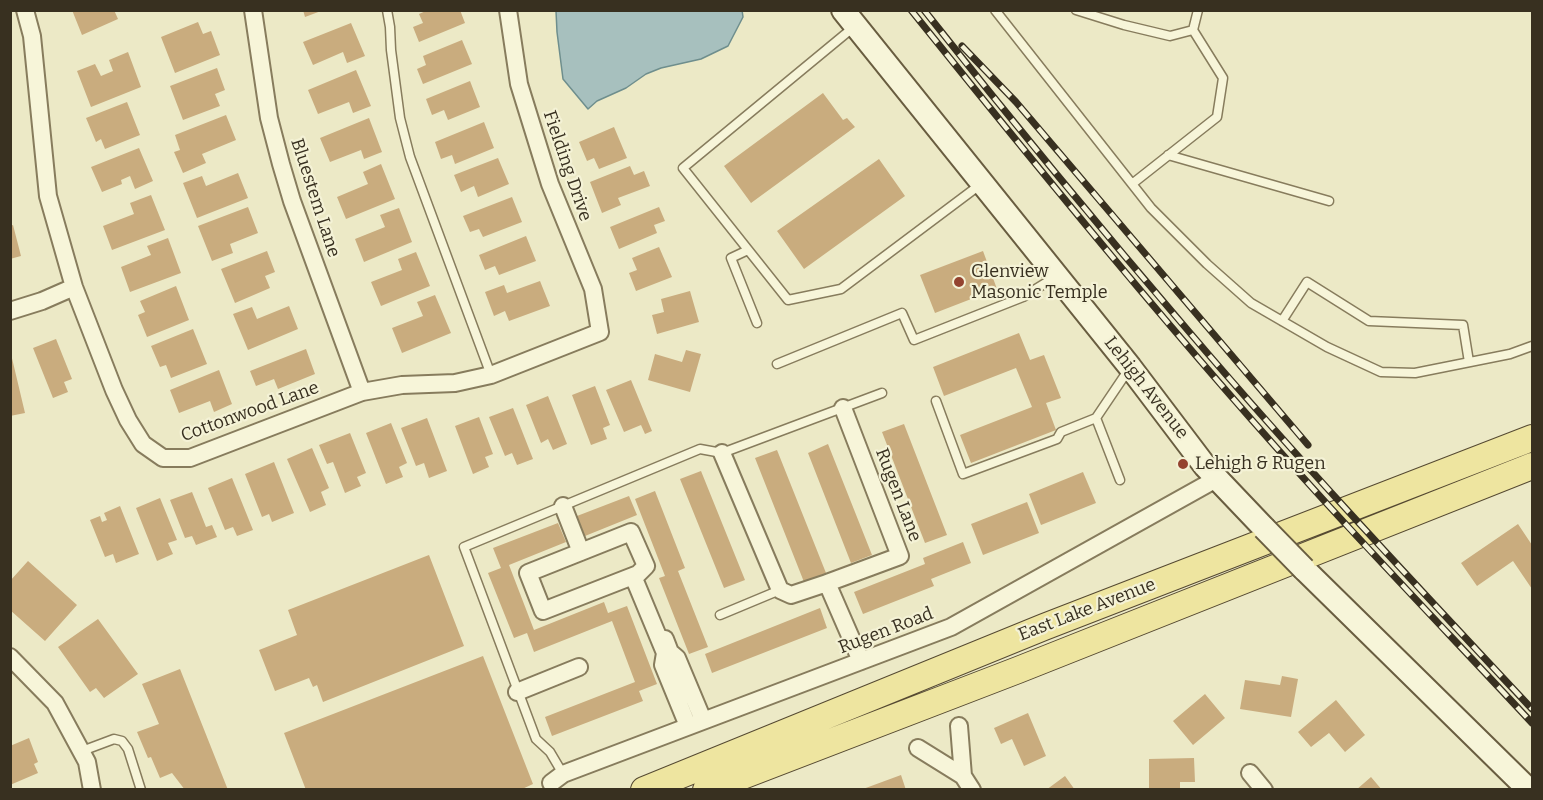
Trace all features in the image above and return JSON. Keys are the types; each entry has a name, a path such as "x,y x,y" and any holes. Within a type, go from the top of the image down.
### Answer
{"main road":[{"name":"East Lake Avenue","path":"644,789 1044,627 1533,438"},
{"name":"East Lake Avenue","path":"706,789 1018,670 1533,466"}],"street":[{"name":"Cottonwood Lane","path":"25,10 32,36 48,196 74,287 128,420 143,444 163,458 190,458 362,392 402,385 455,383 491,375 600,332"},
{"name":"Bluestem Lane","path":"253,10 269,118 281,164 292,201 362,392"},
{"name":"Fielding Drive","path":"508,10 519,84 550,184 593,289 600,332"},
{"name":"Lehigh Avenue","path":"849,18 1130,367 1205,465 1304,569 1529,789"},
{"path":"10,310 42,301 74,287"},
{"name":"Rugen Lane","path":"780,590 791,595 900,556 843,408"},
{"path":"722,453 780,590"},
{"name":"Rugen Road","path":"557,778 695,723 951,627 1218,478"},
{"path":"563,506 581,552"},
{"path":"631,532 646,566 635,575 543,611 528,573 631,532"},
{"path":"635,575 670,652 677,658 695,723"},
{"path":"827,584 861,661"},
{"path":"10,657 55,704 87,762 92,789"},
{"path":"517,692 579,667"},
{"path":"959,726 967,783"},
{"path":"918,748 967,783"},
{"path":"1250,773 1264,789"}],"lane":[{"path":"387,10 400,118 410,157 491,375"},
{"path":"1076,10 1170,36 1193,30"},
{"path":"1132,184 1217,117 1224,78 1193,30 1198,10"},
{"path":"997,11 1151,208 1207,264 1251,303 1327,347 1381,372 1415,373 1510,354 1533,346"},
{"path":"849,18 683,168 788,300 841,289 982,183"},
{"path":"1168,155 1329,201"},
{"path":"748,250 731,258 757,323"},
{"path":"777,364 902,313 914,340 1023,297 1057,276"},
{"path":"1282,321 1307,282 1370,321 1463,325 1469,362"},
{"path":"936,401 963,474 1056,439 1061,432 1096,418 1130,367"},
{"path":"557,778 550,752 536,739 517,692 464,547 700,449 722,453 882,393"},
{"path":"1096,418 1120,480"},
{"path":"720,615 780,590"},
{"path":"82,751 114,739 122,741 128,749 141,789"}],"water":[{"path":"742,10 743,17 728,46 701,59 661,68 646,74 626,88 597,101 588,109 563,79 556,11"}],"building":[{"path":"72,10 114,10 118,19 82,35"},
{"path":"303,10 321,10 321,11 305,17"},
{"path":"428,10 460,10 465,23 419,42 413,27 423,23 419,14"},
{"path":"198,22 203,34 211,31 220,55 175,73 161,37"},
{"path":"351,23 365,56 347,63 343,52 313,65 303,42"},
{"path":"462,40 472,64 423,84 417,69 426,65 423,56"},
{"path":"128,52 141,87 91,107 77,71 95,64 101,76 113,71 109,60"},
{"path":"217,68 225,90 215,94 220,106 183,120 170,86"},
{"path":"356,70 371,106 353,113 349,102 318,114 308,90"},
{"path":"470,81 480,107 448,120 444,110 432,115 426,99"},
{"path":"823,93 843,120 847,118 855,127 751,203 724,166"},
{"path":"127,102 140,135 105,149 101,139 96,142 86,118"},
{"path":"226,115 236,140 202,154 206,163 183,173 174,152 180,150 175,135"},
{"path":"369,118 382,152 364,159 361,150 330,162 320,138"},
{"path":"484,122 494,148 455,164 452,155 441,159 435,142"},
{"path":"614,127 627,158 599,169 594,158 587,161 579,142"},
{"path":"139,148 153,181 135,189 130,176 121,180 122,184 102,192 91,167"},
{"path":"498,158 509,184 478,197 474,186 461,192 454,175"},
{"path":"879,159 905,196 804,269 777,231"},
{"path":"381,164 395,199 346,219 337,197 368,184 363,172"},
{"path":"630,166 634,175 644,171 650,186 618,198 621,205 602,213 590,182"},
{"path":"238,173 248,198 197,218 183,183 202,176 206,186"},
{"path":"151,195 165,230 112,250 103,226 134,214 130,203"},
{"path":"512,197 522,222 483,237 479,229 470,232 463,216"},
{"path":"248,207 258,233 230,244 233,253 212,261 198,226"},
{"path":"659,207 665,221 654,225 657,233 619,249 610,227"},
{"path":"399,208 412,242 364,262 355,239 385,227 380,215"},
{"path":"13,225 21,256 10,259 10,226"},
{"path":"526,236 536,261 499,275 495,266 485,270 479,255"},
{"path":"168,238 181,273 130,292 121,267 151,255 147,246"},
{"path":"659,247 672,277 636,291 629,273 637,270 632,258"},
{"path":"267,251 275,272 265,276 270,288 235,303 221,269"},
{"name":"Glenview Masonic Temple","path":"983,251 997,289 935,313 920,275"},
{"path":"416,252 430,286 381,306 371,282 402,270 398,259"},
{"path":"540,281 550,306 509,321 505,311 494,316 485,292 504,285 507,293"},
{"path":"176,286 189,320 147,337 138,315 145,312 140,301"},
{"path":"690,291 699,322 657,334 652,315 664,312 661,299"},
{"path":"435,295 451,333 402,353 392,328 423,316 417,302"},
{"path":"289,306 298,329 248,350 233,314 252,307 257,319"},
{"path":"193,329 207,364 171,378 166,365 160,367 151,346"},
{"path":"1019,333 1030,360 1044,355 1061,398 1046,403 1056,430 971,463 960,435 1032,407 1016,368 944,396 933,367"},
{"path":"56,339 72,379 64,382 68,392 53,398 33,348"},
{"path":"306,349 315,374 278,389 274,379 256,386 250,371"},
{"path":"686,350 701,354 690,392 648,380 655,354 682,362"},
{"path":"10,355 25,413 10,416"},
{"path":"219,370 232,404 214,412 210,401 179,413 170,390"},
{"path":"631,380 652,431 645,434 641,425 624,432 606,390"},
{"path":"595,386 610,425 603,428 607,439 591,445 572,395"},
{"path":"548,396 567,444 553,450 548,439 541,443 526,405"},
{"path":"513,408 533,459 517,465 512,453 505,456 489,417"},
{"path":"479,417 493,454 485,457 489,467 473,474 455,426"},
{"path":"427,418 447,471 429,478 424,463 416,466 401,428"},
{"path":"391,423 407,463 399,467 403,477 386,484 366,433"},
{"path":"904,424 947,535 925,543 882,432"},
{"path":"350,433 366,473 357,477 361,486 345,493 333,462 327,464 319,445"},
{"path":"828,444 872,555 851,563 808,453"},
{"path":"312,448 329,488 321,492 326,505 310,512 287,459"},
{"path":"777,450 826,573 804,582 755,458"},
{"path":"274,462 294,513 272,522 269,514 262,517 245,474"},
{"path":"701,471 745,580 724,588 680,479"},
{"path":"1083,472 1096,503 1041,525 1029,494"},
{"path":"232,478 253,530 237,536 233,527 225,530 208,488"},
{"path":"655,491 685,568 678,571 708,647 689,654 659,578 665,576 635,499"},
{"path":"192,492 206,527 212,525 217,537 196,545 192,536 185,538 170,500"},
{"path":"629,496 637,515 585,536 577,516"},
{"path":"160,498 177,540 168,543 173,554 157,561 136,508"},
{"path":"1027,502 1039,533 983,555 971,524"},
{"path":"120,506 139,554 116,563 113,554 105,557 90,520 100,516 102,522 107,520 104,513"},
{"path":"558,523 566,542 509,565 534,630 604,602 608,613 627,606 657,684 639,691 643,701 552,736 545,717 635,682 612,621 534,652 527,633 514,638 488,573 501,568 493,548"},
{"path":"1518,524 1532,545 1532,589 1513,561 1477,586 1461,563"},
{"path":"963,542 971,563 931,579 934,586 863,614 854,592 925,564 923,558"},
{"path":"429,555 464,646 323,702 317,685 313,687 309,678 275,691 259,650 297,635 288,610"},
{"path":"28,561 77,605 45,641 10,610 10,581"},
{"path":"820,608 827,628 712,673 705,654"},
{"path":"98,619 138,674 104,698 96,688 90,692 58,647"},
{"path":"483,656 533,784 520,790 306,790 284,733"},
{"path":"180,669 228,790 185,790 172,773 160,778 137,732 159,724 142,684"},
{"path":"1282,676 1298,679 1291,717 1240,709 1245,680 1280,685"},
{"path":"1205,694 1225,718 1193,745 1173,721"},
{"path":"1336,700 1365,735 1345,752 1329,733 1311,747 1298,732"},
{"path":"1028,713 1046,756 1024,766 1012,739 1001,744 994,728"},
{"path":"29,738 38,762 34,764 38,773 10,785 10,746"},
{"path":"1194,758 1195,782 1180,782 1180,790 1149,790 1149,759"},
{"path":"901,775 906,790 863,790 863,789"},
{"path":"1065,776 1075,790 1046,790"},
{"path":"1371,777 1382,790 1356,790"}],"railway":[{"path":"911,10 1220,384 1328,505 1532,723"},
{"path":"924,10 1089,214 1233,382 1360,524 1532,709"},
{"path":"962,46 1016,102 1308,445"}],"place":[{"name":"Glenview Masonic Temple","path":"959,282"},
{"name":"Lehigh & Rugen","path":"1183,464"}]}
